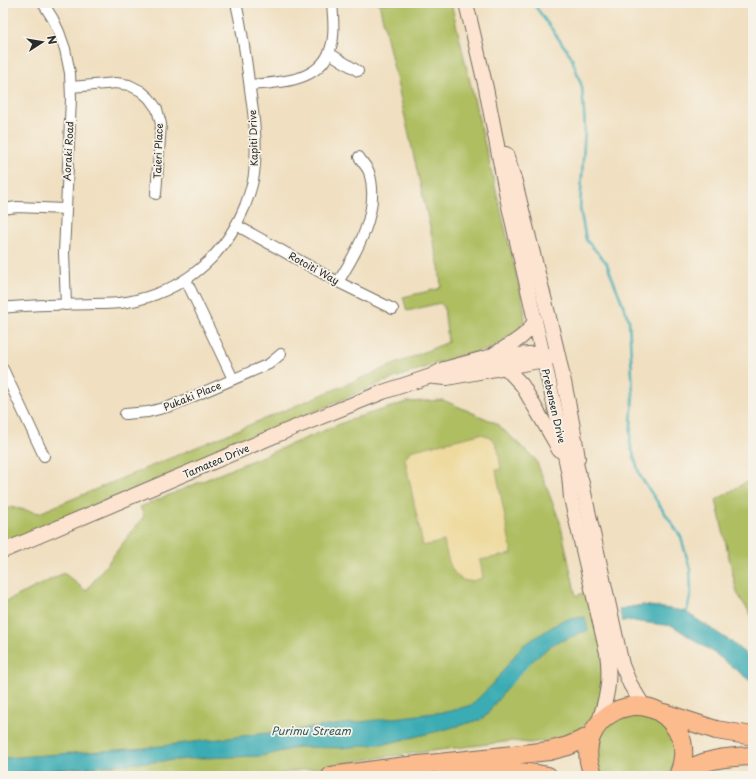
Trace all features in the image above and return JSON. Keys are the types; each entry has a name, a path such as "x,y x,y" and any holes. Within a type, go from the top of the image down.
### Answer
{"highway":[{"path":"331,776 398,767 549,751 568,746 594,730 610,714 624,707 644,707 716,730 753,736"},
{"path":"661,712 674,725 682,740 683,760 678,775"},
{"path":"594,730 588,755 594,776"},
{"path":"678,775 699,763 718,759 753,756"},
{"path":"404,776 484,771 517,772 548,776"}],"main road":[{"name":"Prebensen Drive","path":"466,3 486,88 508,202 543,355 568,475 571,498 608,661 608,691 594,730"},
{"name":"Prebensen Drive","path":"486,88 515,182 559,362 574,433 582,488 622,664 630,684 644,707"},
{"path":"515,182 526,248 546,344 543,355 550,360 554,373 582,488"},
{"path":"489,357 520,338 531,328 535,320"},
{"name":"Tamatea Drive","path":"3,551 286,431 383,392 431,376 444,369 489,357 543,355"},
{"name":"Tamatea Drive","path":"431,376 447,378 536,362 543,355"},
{"path":"505,367 522,385 556,442 568,475"}],"street":[{"name":"Aoraki Road","path":"43,3 53,19 65,49 70,73 71,87 64,253 66,305"},
{"name":"Kapiti Drive","path":"3,308 126,302 146,298 186,280 200,270 216,254 236,225 250,194 254,175 254,134 250,85 245,43 236,3"},
{"path":"250,85 301,78 310,74 319,67 329,54 333,35 332,3"},
{"path":"329,54 358,71"},
{"name":"Taieri Place","path":"71,87 116,83 129,85 141,91 149,98 157,109 161,124 156,194"},
{"path":"338,282 363,238 370,215 372,186 369,171 359,157"},
{"path":"3,209 17,207 65,210"},
{"name":"Rotoiti Way","path":"236,225 338,282 393,309"},
{"name":"Pukaki Place","path":"186,280 233,379"},
{"name":"Pukaki Place","path":"126,414 148,412 160,409 269,364 282,354"},
{"path":"3,369 44,456"}],"green space":[{"path":"379,3 451,3 524,307 525,321 514,333 490,349 454,357 381,383 14,541 3,542 3,511 11,507 39,513 448,342 444,307 440,303 407,311 403,297 438,289 441,286 439,267"},
{"path":"443,400 496,423 536,460 560,522 576,596 588,591 604,658 602,695 594,717 582,732 556,739 530,743 512,741 376,758 274,776 3,776 3,603 64,573 86,591 144,516 140,507 352,419 407,402"},
{"path":"753,478 753,618 737,593 716,500"},
{"path":"622,714 651,715 672,735 677,754 669,776 602,776 595,762 599,733"}],"sand":[{"path":"480,434 491,438 497,446 501,469 496,470 512,554 480,560 483,578 469,581 461,579 453,570 448,559 444,541 423,546 405,459 410,451"}],"water":[{"path":"643,605 684,611 730,641 753,660 753,683 717,655 673,626 622,621 619,609"},
{"path":"585,617 588,630 553,644 520,671 483,719 443,730 389,743 342,748 300,747 262,756 202,758 28,772 3,776 3,758 144,748 451,711 471,705 492,685 522,646 563,620"}],"waterway":[{"path":"533,3 571,56 582,87 585,127 580,208 586,240 606,262 629,320 633,393 630,443 640,476 681,537 690,569 691,593 686,615"},
{"name":"Purimu Stream","path":"508,686 530,662"}]}
